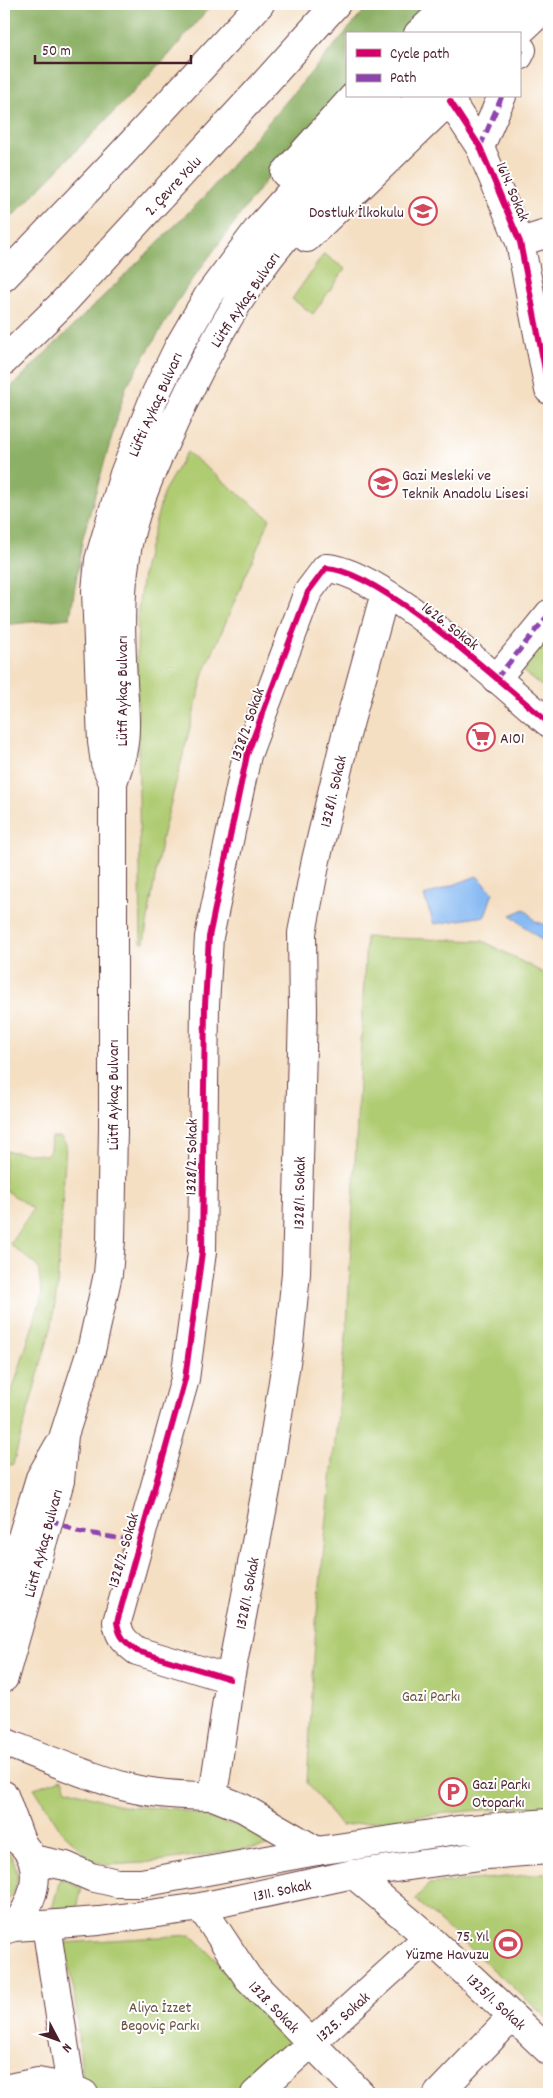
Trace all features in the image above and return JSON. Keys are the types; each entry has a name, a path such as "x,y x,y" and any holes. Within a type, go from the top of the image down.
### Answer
{"main road":[{"path":"4,277 120,156 260,4"},
{"name":"2. Çevre Yolu","path":"4,361 61,305 336,4"},
{"path":"420,32 450,4"},
{"path":"454,32 484,4"},
{"path":"489,32 518,4"},
{"path":"520,46 549,4"},
{"path":"229,266 260,205 352,98"},
{"name":"Lüfti Aykaç Bulvarı","path":"113,783 105,763 102,742 96,591 102,543 132,452 156,393 179,346 208,296 229,266 258,228 294,188 385,98"},
{"name":"Lütfi Aykaç Bulvarı","path":"4,1678 60,1481 64,1436 101,1312 108,1274 111,1240 113,783 123,748 124,716 120,620 126,553 153,468 185,398 225,324 284,239 357,159 420,98"},
{"path":"225,324 278,265 452,98"},
{"name":"1614. Sokak","path":"452,98 480,147 520,242 549,390"},
{"path":"480,147 501,98"},
{"path":"520,242 549,233"},
{"name":"1626. Sokak","path":"326,568 336,568 348,572 385,593 435,628 549,724"},
{"name":"1328/2. Sokak","path":"230,1679 137,1651 125,1642 118,1633 117,1622 185,1378 200,1271 209,937 247,755 308,592 326,568"},
{"name":"1328/1. Sokak","path":"213,1796 230,1679 267,1485 289,1343 296,1273 303,1012 302,933 316,860 345,739 385,593"},
{"path":"496,679 549,614"},
{"name":"Lütfi Aykaç Bulvarı","path":"4,1596 40,1478 64,1436"},
{"path":"4,1742 63,1766 127,1787 184,1796 213,1796 243,1808 317,1851"},
{"path":"4,1794 19,1844 34,1883 31,1900 24,1914 9,1928"},
{"name":"1311. Sokak","path":"19,1844 91,1876 116,1883 141,1884 317,1851 458,1830 549,1824"},
{"name":"1311. Sokak","path":"9,1928 99,1921 201,1907 353,1874 487,1855 549,1850"},
{"name":"1325/1. Sokak","path":"353,1874 428,1937 549,2051"},
{"name":"1328. Sokak","path":"201,1907 248,1978 361,2094"},
{"path":"4,2089 38,2082 74,2092 46,1925"},
{"name":"1325. Sokak","path":"254,2094 428,1937"},
{"path":"438,2094 512,2017"}],"green space":[{"path":"4,4 212,4 168,56 4,225"},
{"path":"370,4 434,4 406,32 346,32 346,92 288,150 186,288 126,387 83,537 70,618 4,625 4,394 204,197"},
{"path":"324,254 345,269 313,314 292,299"},
{"path":"187,452 270,519 204,673 162,837 144,942 141,942 138,610 144,566 164,491"},
{"path":"549,635 549,692 517,667"},
{"name":"Gazi Parkı","path":"366,937 483,941 549,976 549,1806 419,1816 341,1826 307,1783 316,1623 347,1327"},
{"path":"51,1137 61,1137 66,1144 57,1289 52,1325 13,1464 5,1467 4,1417 42,1296 38,1267 10,1244 33,1209 4,1189 5,1151 46,1155 50,1150"},
{"path":"63,1779 67,1789 122,1806 177,1809 248,1829 268,1846 143,1863 107,1865 92,1860 62,1832 34,1788"},
{"path":"4,1847 16,1868 17,1883 10,1898 4,1904"},
{"name":"75. Yıl Yüzme Havuzu","path":"549,1873 549,2020 415,1899 429,1884"},
{"path":"60,1878 82,1888 77,1908 52,1909"},
{"name":"Aliya İzzet Begoviç Parkı","path":"192,1935 299,2044 242,2094 112,2094 83,2082 74,1991 63,1943"}],"water":[{"path":"477,876 493,892 485,916 434,924 424,896"},
{"path":"525,909 536,922 549,926 549,943 545,943 511,915"}],"marked path":[{"path":"520,54 522,50"},
{"path":"480,147 501,98"},
{"path":"496,679 549,614"},
{"path":"49,1519 77,1531 139,1542"}],"cycle path":[{"path":"450,101 480,147 520,242 549,390"},
{"path":"230,1679 137,1651 123,1639 117,1622 185,1379 202,1252 205,1005 209,937 247,755 308,592 326,568 349,574 377,588 408,608 473,658 549,723"}],"place":[{"name":"Dostluk İlkokulu","path":"423,211"},
{"name":"Gazi Mesleki ve Teknik Anadolu Lisesi","path":"383,483"},
{"name":"A101","path":"481,737"},
{"name":"Gazi Parkı Otoparkı","path":"453,1792"},
{"name":"75. Yıl Yüzme Havuzu","path":"508,1944"}]}
